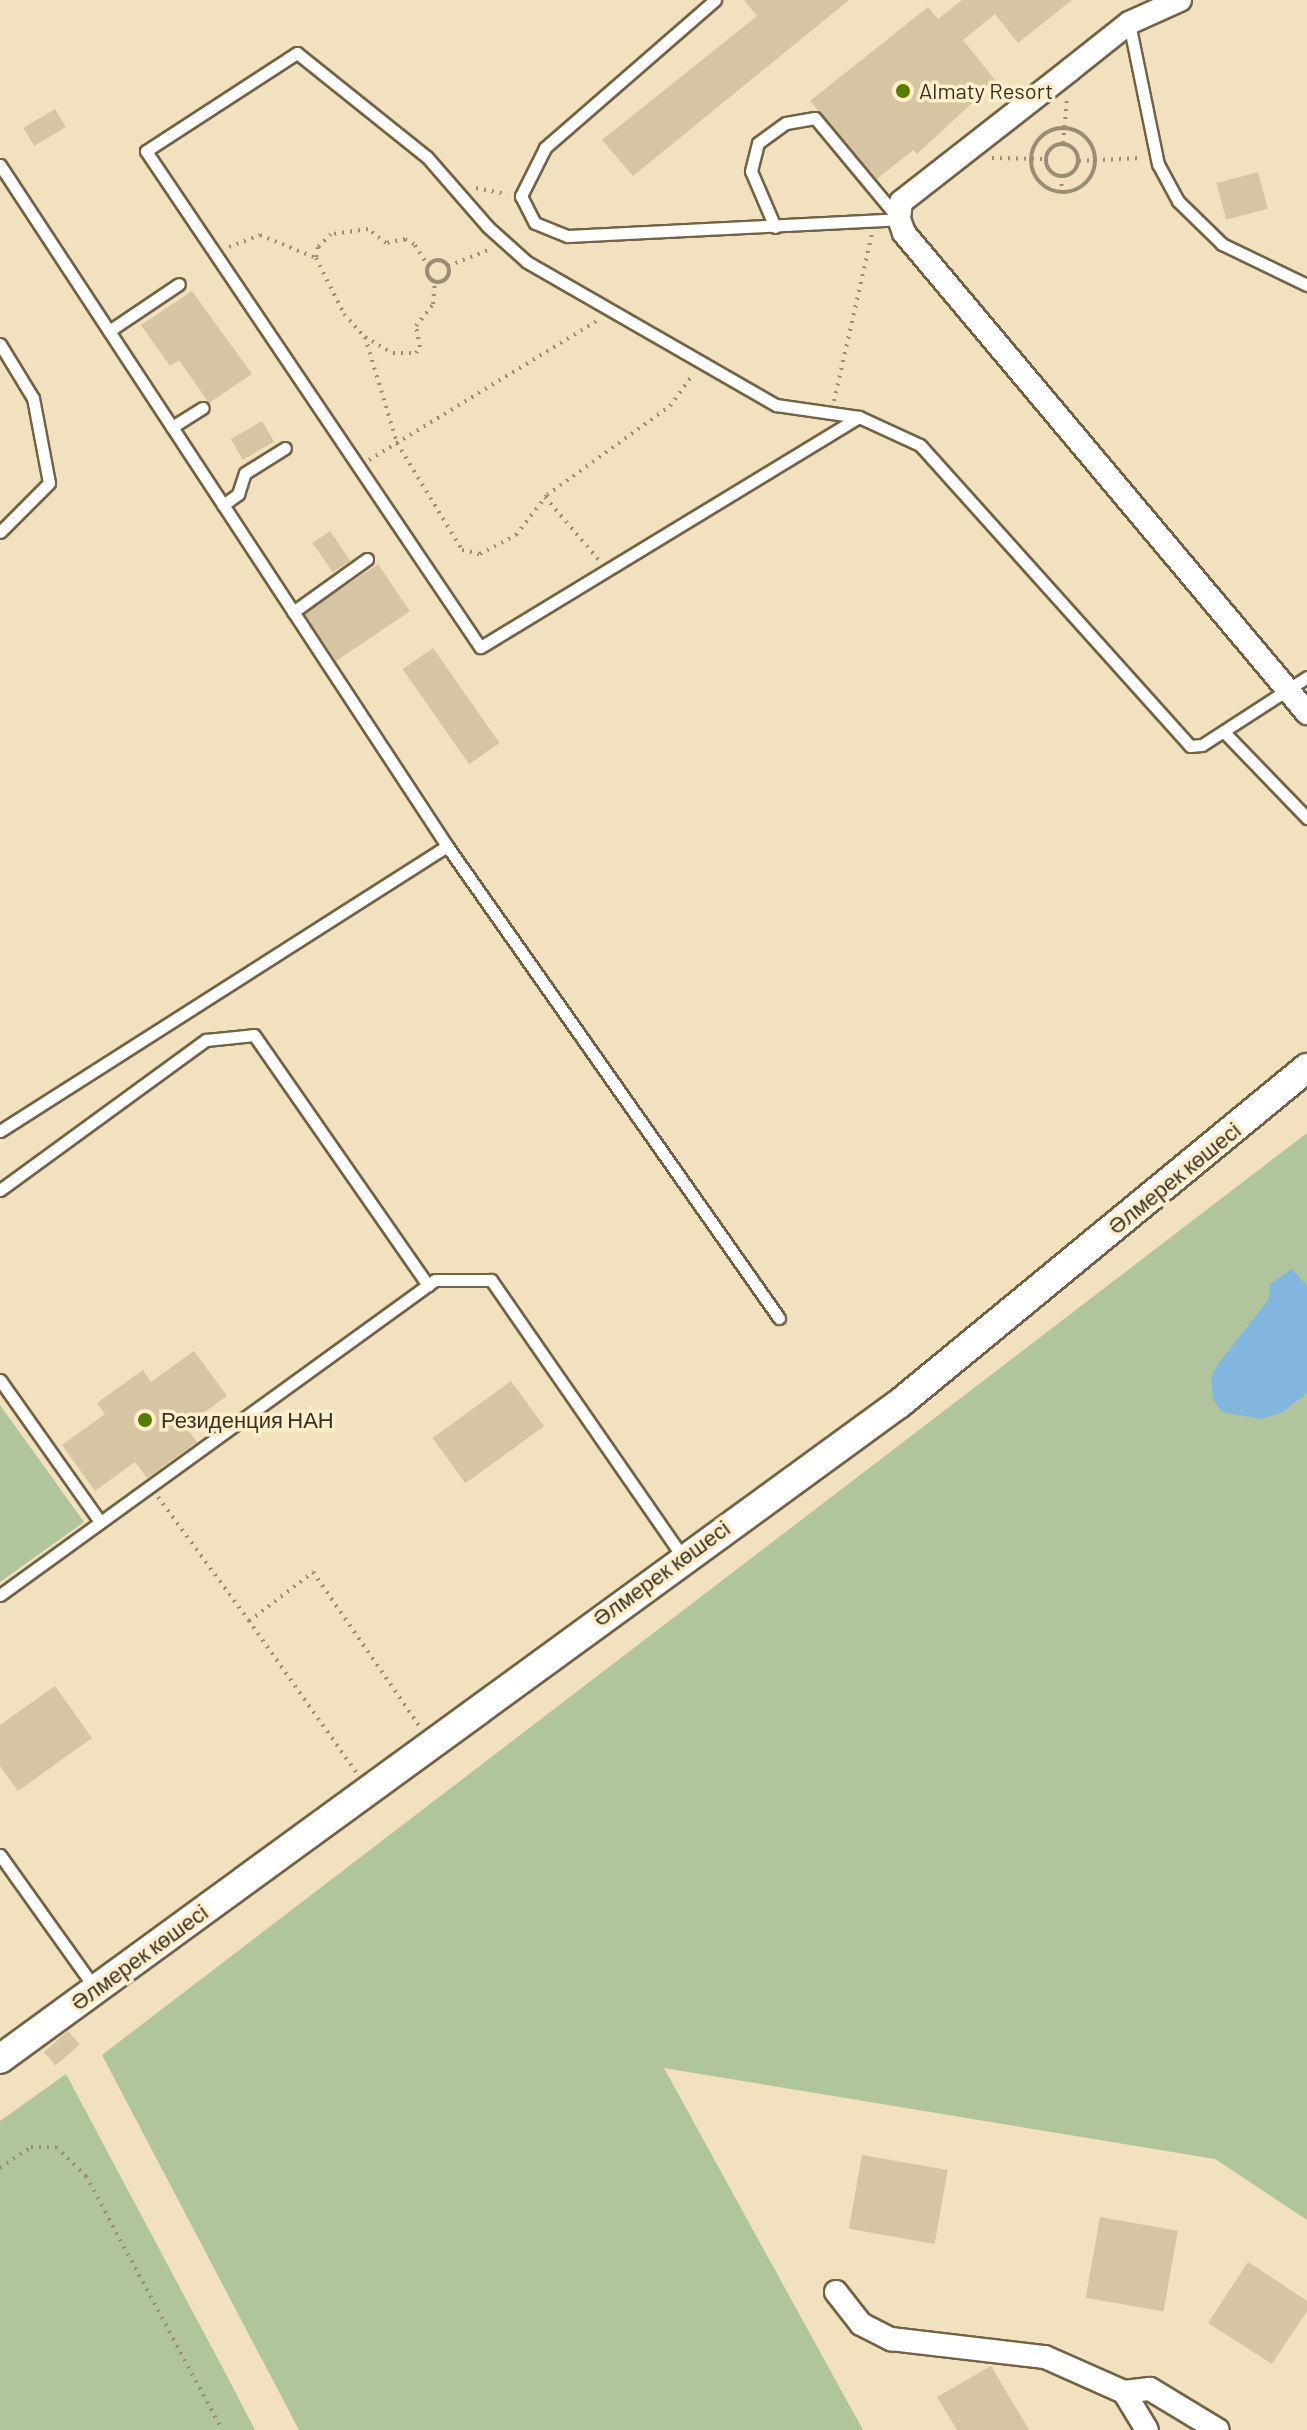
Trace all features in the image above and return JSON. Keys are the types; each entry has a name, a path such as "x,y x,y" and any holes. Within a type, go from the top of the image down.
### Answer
{"street":[{"path":"1180,0 1129,23 901,202 899,219 904,233 1307,713"},
{"name":"Әлмерек көшесі","path":"0,2059 683,1557 900,1403 1307,1068"},
{"path":"836,2292 861,2324 891,2339 1045,2357 1124,2392 1150,2389 1218,2430"},
{"path":"1124,2392 1147,2430"}],"lane":[{"path":"715,0 545,148 521,196 535,223 568,236 899,219"},
{"path":"1129,23 1156,157 1178,201 1222,244 1307,285"},
{"path":"859,417 480,647 212,254 146,151 288,54 305,57 427,157 527,262 776,405 859,417 920,445 1179,738 1190,746 1202,745 1307,677"},
{"path":"775,227 751,171 758,143 786,123 815,118 899,219"},
{"path":"0,165 447,846 779,1318"},
{"path":"109,331 179,284"},
{"path":"0,344 33,398 49,483 0,532"},
{"path":"172,427 203,408"},
{"path":"223,505 238,494 245,473 285,448"},
{"path":"293,612 367,559"},
{"path":"1224,732 1307,818"},
{"path":"0,1131 447,846"},
{"path":"0,1190 206,1040 254,1035 428,1285"},
{"path":"0,1595 435,1280 491,1280 683,1557"},
{"path":"0,1380 100,1522"},
{"path":"0,1855 95,1989"}],"path":[{"path":"1063,143 1070,70"},
{"path":"1064,128 1090,142 1095,162 1089,181 1062,193 1036,179 1030,160 1045,134 1064,128"},
{"path":"1063,143 1075,149 1079,161 1073,172 1061,176 1050,171 1046,159 1051,148 1063,143"},
{"path":"1079,161 1156,157"},
{"path":"1030,160 1046,159"},
{"path":"1061,176 1062,193"},
{"path":"451,184 521,196"},
{"path":"831,415 876,220"},
{"path":"368,229 386,243 405,239 414,244 435,281 433,304 416,326 416,353 393,353 365,337 344,314 316,258 318,247 331,234 368,229"},
{"path":"212,254 260,235 316,258"},
{"path":"448,266 506,243"},
{"path":"429,267 440,260 448,266"},
{"path":"435,281 447,277 448,266"},
{"path":"358,467 613,311"},
{"path":"365,337 397,443 462,550 480,554 516,535 545,497 670,406 701,362"},
{"path":"545,497 607,570"},
{"path":"149,1486 368,1788"},
{"path":"249,1621 313,1572 431,1742"},
{"path":"0,2168 31,2147 56,2147 86,2176 222,2430"}],"green space":[{"path":"1307,1133 1307,2220 1215,2159 664,2068 863,2430 299,2430 102,2055"},
{"path":"0,1405 84,1522 0,1582"},
{"path":"66,2074 255,2430 0,2430 0,2121"}],"water":[{"path":"1292,1269 1307,1286 1307,1393 1283,1412 1261,1419 1222,1412 1213,1399 1211,1378 1218,1364 1269,1299 1270,1284"}],"building":[{"path":"744,0 849,0 633,176 602,140 757,16"},
{"name":"Almaty Resort","path":"962,0 1072,0 1018,43 995,14 963,40 996,81 917,154 913,150 877,179 810,101 928,7 938,19"},
{"path":"55,109 66,127 34,146 23,128"},
{"path":"1258,172 1268,209 1226,220 1216,183"},
{"path":"192,291 252,374 209,403 179,360 170,366 141,325"},
{"path":"262,421 274,442 243,460 231,439"},
{"path":"330,531 350,561 333,573 313,543"},
{"path":"378,564 410,611 336,661 304,614"},
{"path":"433,648 500,743 469,764 403,669"},
{"name":"Резиденция НАН","path":"194,1351 227,1396 185,1426 197,1442 147,1478 135,1462 95,1491 62,1445 105,1414 97,1403 143,1370 151,1382"},
{"path":"511,1381 544,1426 465,1483 433,1438"},
{"path":"55,1686 92,1738 18,1791 0,1766 0,1725"},
{"path":"68,2031 80,2045 56,2066 44,2052"},
{"path":"862,2155 948,2170 935,2244 849,2229"},
{"path":"1100,2217 1178,2231 1164,2311 1086,2298"},
{"path":"1248,2262 1307,2301 1307,2311 1272,2364 1208,2323"},
{"path":"991,2366 1029,2430 957,2430 937,2397"}],"place":[{"name":"Almaty Resort","path":"903,91"},
{"name":"Резиденция НАН","path":"145,1420"}]}
